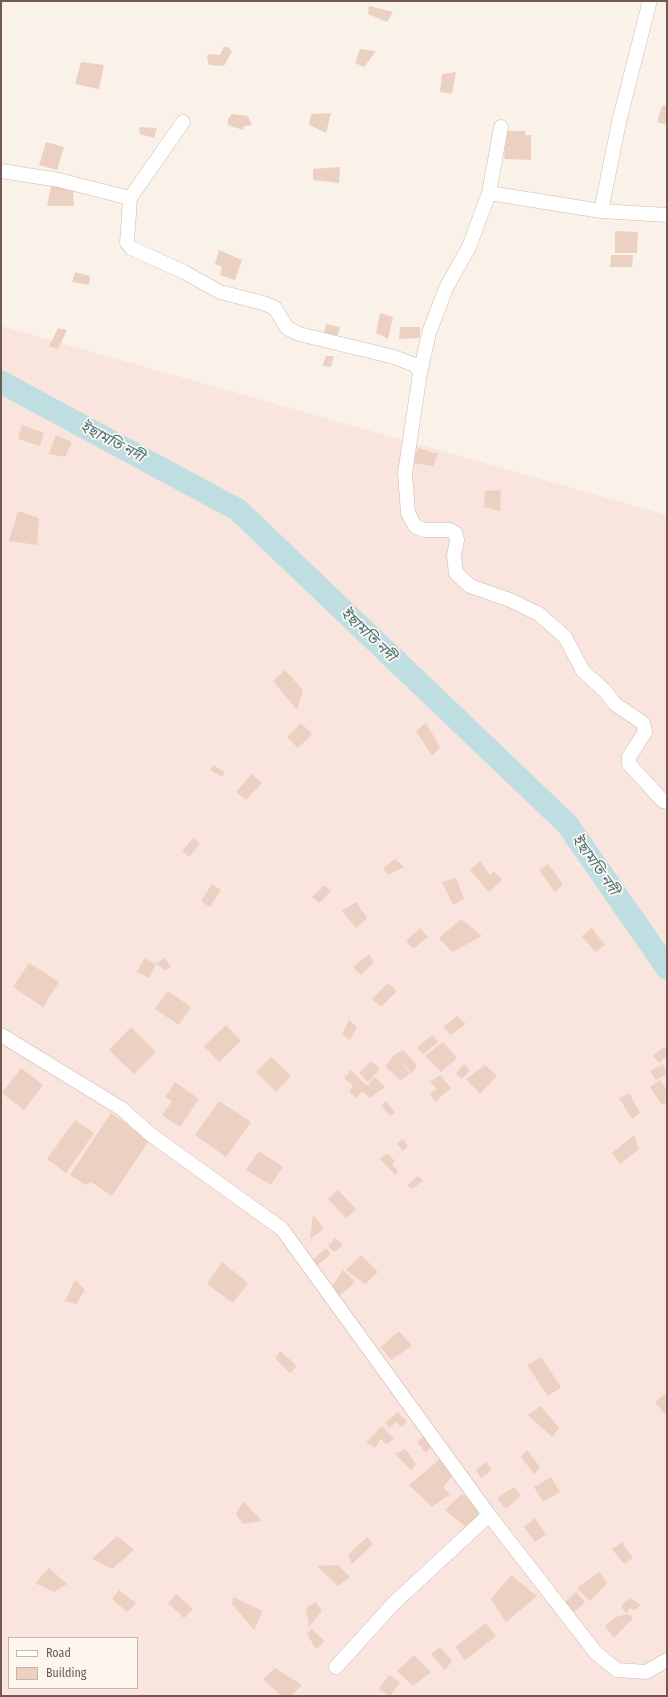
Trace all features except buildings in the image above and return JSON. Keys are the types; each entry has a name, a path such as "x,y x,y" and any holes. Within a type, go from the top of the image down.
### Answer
{"street":[{"path":"601,211 619,122 649,4"},
{"path":"183,122 130,198 127,243 130,248 184,272 220,292 263,303 275,308 286,328 299,334 394,357 415,365 420,373"},
{"path":"501,127 488,193 469,247 446,288 432,325 420,373 405,473 408,513 415,526 424,530 450,530 455,533 458,540 454,556 456,573 470,586 510,600 539,614 565,637 583,671 605,691 615,704 643,723 645,732 629,757 629,764 663,801 667,802"},
{"path":"1,171 59,180 130,198"},
{"path":"488,193 601,211 667,215"},
{"path":"1,1035 122,1109 150,1134 282,1228 489,1515 596,1653 617,1670 646,1672 667,1660"},
{"path":"336,1667 394,1603 489,1515"}],"shaded area":[{"path":"1,326 667,515 667,1696 1,1696"}],"waterway":[{"name":"ইছামতি নদী","path":"1,382 238,510 567,824 667,968"}]}
